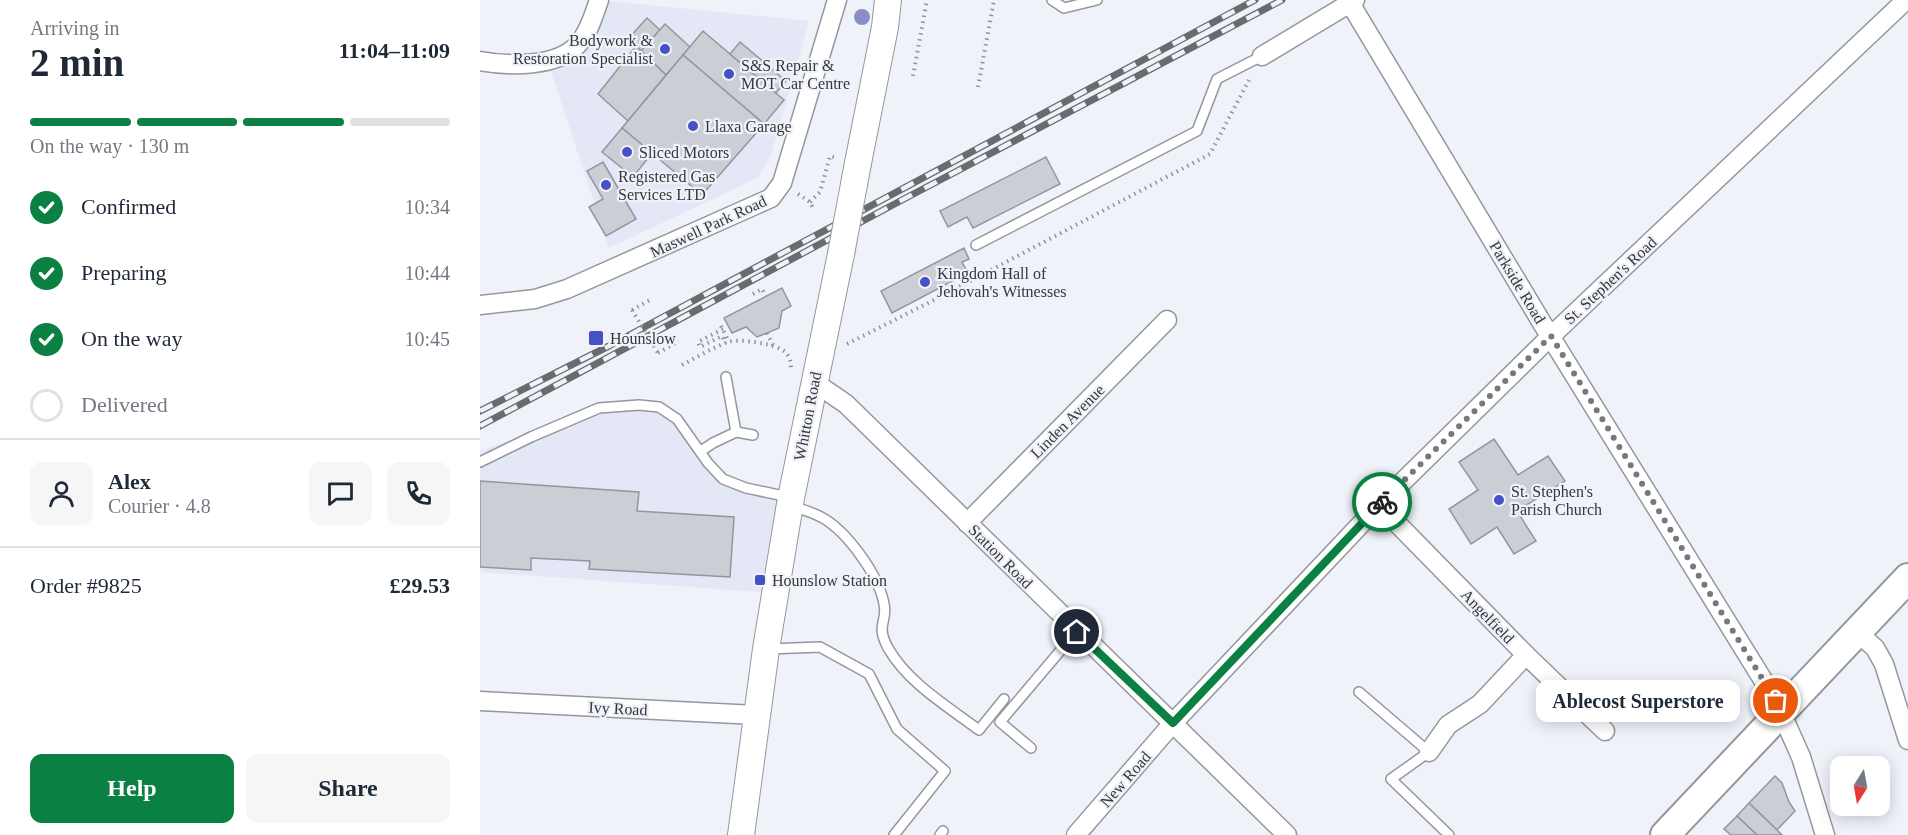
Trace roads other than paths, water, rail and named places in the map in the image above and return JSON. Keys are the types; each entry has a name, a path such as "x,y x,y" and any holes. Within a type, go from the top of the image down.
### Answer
{"main road":[{"name":"Whitton Road","path":"741,835 756,715 808,373 841,254 885,27 888,0"},
{"path":"1665,835 1908,578"}],"street":[{"path":"480,61 497,64 548,62 565,54 579,43 599,0"},
{"name":"Maswell Park Road","path":"480,305 535,299 567,289 771,198 782,183 837,0"},
{"name":"St. Stephen's Road","path":"1173,723 1379,505 1551,336 1906,0"},
{"path":"1262,56 1352,2"},
{"name":"Parkside Road","path":"1352,2 1551,336 1776,701 1801,757 1825,835"},
{"name":"Linden Avenue","path":"967,523 1167,320"},
{"name":"Station Road","path":"808,373 846,404 1287,835"},
{"name":"Angelfield","path":"1379,505 1526,655 1480,704 1448,725 1429,752"},
{"path":"1857,632 1875,648 1884,664 1908,740"},
{"path":"1526,655 1605,731"},
{"name":"Ivy Road","path":"480,701 756,715"},
{"name":"New Road","path":"1077,835 1173,723"}],"lane":[{"path":"1052,0 1064,8 1097,0"},
{"path":"976,245 1197,131 1217,79 1262,56"},
{"path":"726,376 736,432"},
{"path":"480,462 599,408 639,405 659,408 677,419 708,463 723,479 790,502 836,527 854,547 878,587 885,604 881,630 888,647 903,668 923,689 979,730 1004,699"},
{"path":"701,451 736,432 753,435"},
{"path":"1031,748 1000,722 1077,632"},
{"path":"766,649 820,647 869,674 897,729 945,771 894,835"},
{"path":"1359,692 1429,752 1391,779 1449,835"}],"railway":[{"path":"480,411 609,346 1255,0"},
{"path":"480,426 1282,0"}],"place":[{"name":"Bodywork & Restoration Specialist","path":"665,49"},
{"name":"S&S Repair & MOT Car Centre","path":"729,74"},
{"name":"Llaxa Garage","path":"693,126"},
{"name":"Sliced Motors","path":"627,152"},
{"name":"Registered Gas Services LTD","path":"606,185"},
{"name":"Kingdom Hall of Jehovah's Witnesses","path":"925,282"},
{"name":"Hounslow","path":"596,338"},
{"name":"St. Stephen's Parish Church","path":"1499,500"},
{"name":"Hounslow Station","path":"760,580"},
{"name":"Ablecost Superstore","path":"1776,701"}]}
